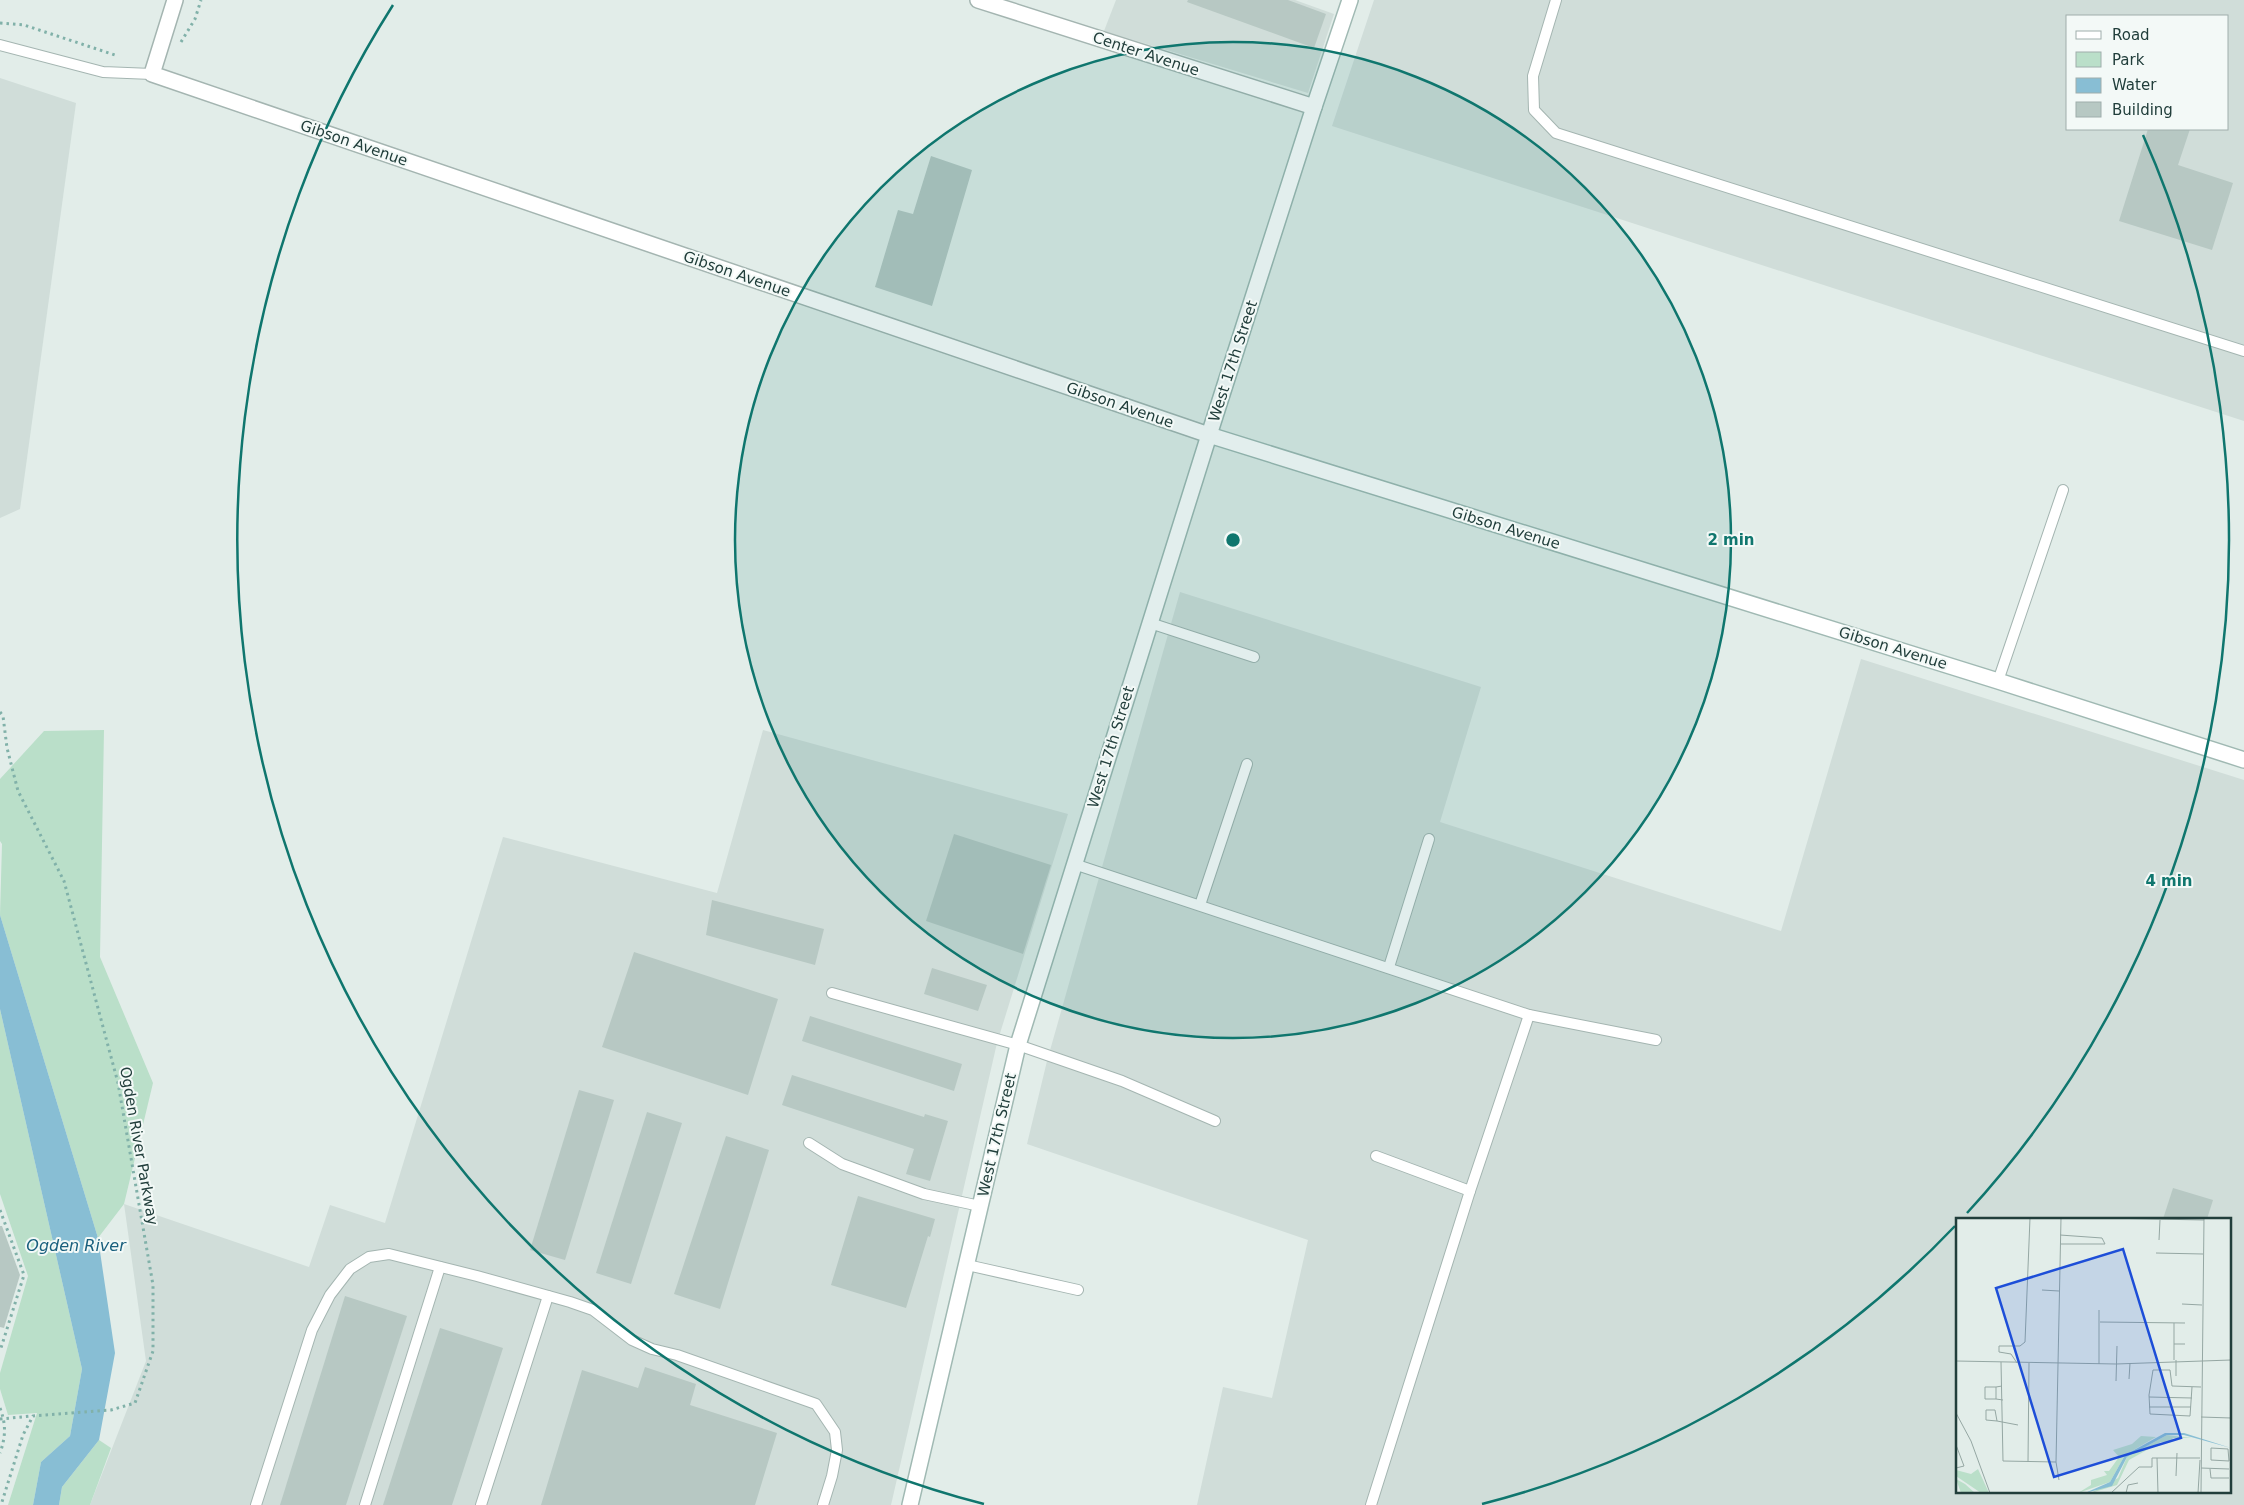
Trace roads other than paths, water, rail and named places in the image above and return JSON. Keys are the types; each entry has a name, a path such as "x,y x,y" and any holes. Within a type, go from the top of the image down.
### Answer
{"street":[{"path":"152,74 175,0"},
{"name":"Center Avenue","path":"978,0 1314,107"},
{"name":"West 17th Street","path":"910,1505 1018,1044 1209,435 1350,0"},
{"name":"Gibson Avenue","path":"152,74 1209,435 1998,681 2244,760"}],"lane":[{"path":"1556,0 1533,76 1534,110 1556,132 2244,351"},
{"name":"Gibson Avenue","path":"0,45 102,72 152,74"},
{"path":"1998,681 2063,490"},
{"path":"1150,623 1254,657"},
{"path":"1200,905 1246,764"},
{"path":"1389,967 1429,839"},
{"path":"1074,864 1529,1014 1656,1040"},
{"path":"832,993 1018,1044 1122,1080 1215,1121"},
{"path":"1371,1505 1470,1192 1529,1014"},
{"path":"809,1143 842,1164 924,1194 980,1206"},
{"path":"1376,1156 1470,1192"},
{"path":"256,1505 312,1330 335,1289 350,1269 368,1257 389,1254 548,1296 593,1310 632,1340 652,1350 677,1355 816,1404 835,1432 837,1450 832,1476 823,1505"},
{"path":"967,1265 1078,1290"},
{"path":"365,1505 440,1267"},
{"path":"481,1505 548,1296"}],"water":[{"name":"Ogden River","path":"0,915 98,1238 115,1353 99,1440 62,1487 59,1505 33,1505 41,1462 70,1436 82,1369 0,1009"}]}
